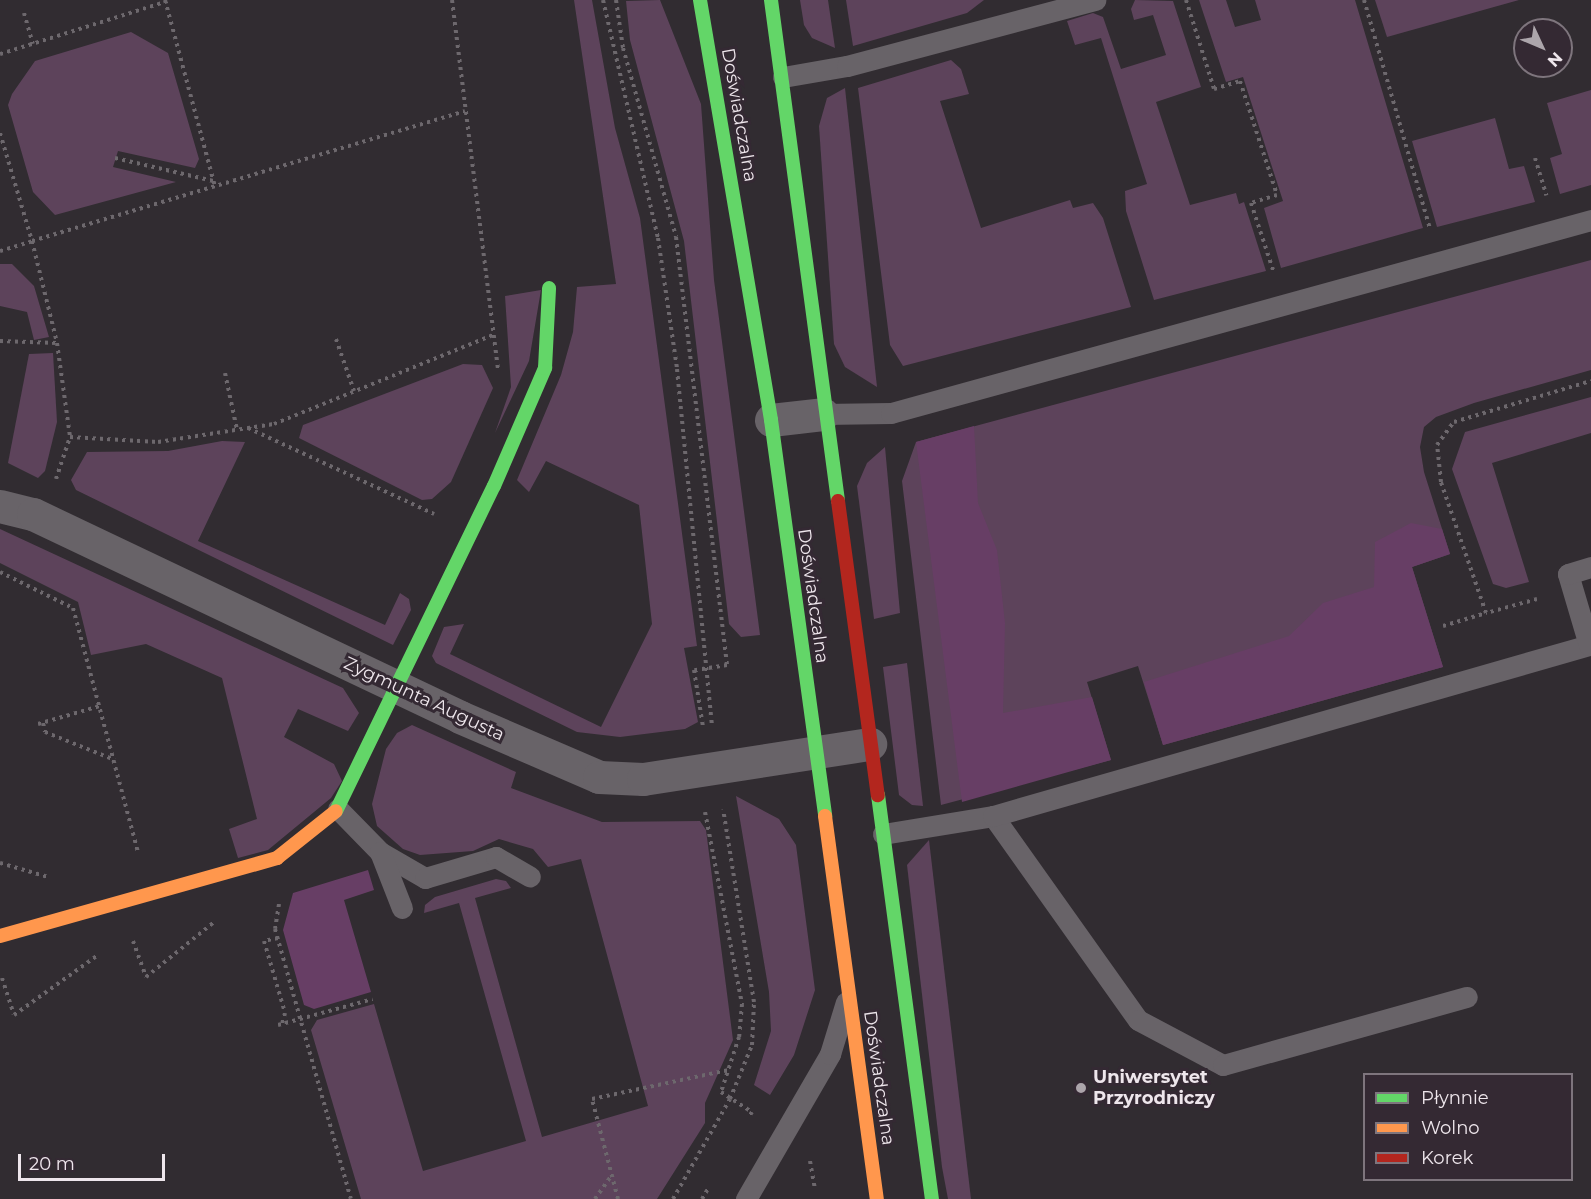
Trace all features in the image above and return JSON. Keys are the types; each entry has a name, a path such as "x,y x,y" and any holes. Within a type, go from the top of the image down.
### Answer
{"street":[{"name":"Doświadczalna","path":"700,0 771,420 818,751 877,1199"},
{"name":"Doświadczalna","path":"771,0 783,77 823,414 932,1199"},
{"path":"0,936 277,858 338,809 545,368 549,288"},
{"path":"771,420 823,414"},
{"name":"Zygmunta Augusta","path":"0,506 33,514 396,687 599,777 643,779 870,744"}],"lane":[{"path":"783,77 914,50 1095,0"},
{"path":"823,414 891,413 1591,220"},
{"path":"883,834 993,816 1589,645 1568,574 1591,567"},
{"path":"338,809 380,852 425,878 496,857 530,877"},
{"path":"993,816 1138,1020 1223,1065 1467,997"},
{"path":"380,852 402,908"},
{"path":"746,1199 830,1054 849,990"}],"path":[{"path":"452,0 499,381"},
{"path":"603,0 658,238 677,369 708,668 712,735"},
{"path":"616,0 622,48 676,237 727,664 694,670 703,727 695,731"},
{"path":"1186,0 1214,89 1240,81 1270,172 1277,195 1251,202 1275,276"},
{"path":"1364,0 1432,234"},
{"path":"0,54 167,1 215,187"},
{"path":"24,13 33,44"},
{"path":"0,251 465,111"},
{"path":"0,133 32,241 57,343 70,437 158,442 274,424 493,335"},
{"path":"115,158 213,181"},
{"path":"1535,158 1548,203"},
{"path":"336,339 354,391"},
{"path":"0,341 57,343"},
{"path":"225,373 237,430"},
{"path":"1486,613 1441,482 1437,445 1454,422 1591,381"},
{"path":"248,428 440,517"},
{"path":"0,572 73,608 140,848 136,855"},
{"path":"1443,626 1572,589"},
{"path":"100,706 40,723 45,732 115,760"},
{"path":"673,1199 729,1099 752,1045 754,1002 721,799"},
{"path":"708,814 742,1004 739,1037 721,1092 752,1112 746,1121"},
{"path":"0,863 61,880"},
{"path":"272,902 281,905 275,929 351,1199"},
{"path":"138,956 146,977 220,917"},
{"path":"278,938 264,941 285,1013 280,1024 373,999"},
{"path":"7,990 14,1015 108,948"},
{"path":"618,1199 591,1099 729,1070"},
{"path":"595,1199 612,1175"},
{"path":"702,1199 714,1178"}],"shaded area":[{"path":"574,0 592,0 615,128 640,218 697,646 684,648 698,722 685,729 620,737 577,732 436,663 432,656 444,627 464,624 450,654 601,727 652,624 639,505 546,461 529,492 517,480 561,375 573,332 577,287 616,284"},
{"path":"660,0 701,104 714,280 760,635 741,637 729,624 684,241 630,40 626,1"},
{"path":"800,0 828,0 835,48 812,38 804,25"},
{"path":"846,0 984,0 967,13 853,46"},
{"path":"1135,0 1173,1 1201,87 1156,102 1190,205 1236,193 1239,204 1244,202 1266,271 1154,300 1126,211 1125,191 1147,184 1101,38 1075,45 1067,21 1093,13 1103,17 1121,69 1166,55 1153,15 1134,20 1131,9"},
{"path":"1199,0 1226,0 1235,27 1261,20 1255,0 1355,0 1423,228 1281,268 1264,208 1283,201 1243,77 1226,82"},
{"path":"1375,0 1519,0 1387,37"},
{"path":"131,32 168,53 199,159 195,168 118,151 113,167 176,182 55,215 33,192 8,105 12,94 35,61"},
{"path":"951,60 961,69 969,94 940,101 981,228 1070,200 1073,208 1093,203 1103,218 1131,307 903,366 890,345 858,88"},
{"path":"845,88 877,387 845,367 834,344 819,126 827,98"},
{"path":"1591,90 1591,185 1560,194 1550,158 1562,154 1547,103"},
{"path":"1495,118 1509,169 1524,166 1535,202 1437,227 1412,141"},
{"path":"1591,260 1591,370 1474,403 1436,417 1424,427 1420,447 1424,472 1450,554 1412,567 1443,667 1163,745 1138,666 1087,682 1111,760 941,805 902,481 916,442"},
{"path":"0,264 12,264 34,286 49,337 34,340 27,312 0,306"},
{"path":"541,290 529,361 495,433 511,387 505,296"},
{"path":"53,353 57,422 45,471 38,478 8,463 29,354"},
{"path":"463,364 482,365 493,388 451,482 432,499 422,500 299,438 303,425"},
{"path":"1591,397 1591,433 1492,463 1529,582 1506,588 1493,584 1452,469 1465,432"},
{"path":"974,426 978,503 997,550 1005,623 1003,713 1092,697 1111,760 962,802 916,442"},
{"path":"222,441 245,442 198,541 385,625 400,593 409,599 411,610 393,645 76,490 71,480 87,452 168,451"},
{"path":"885,447 900,613 874,619 857,486 867,463"},
{"path":"1411,523 1442,529 1450,554 1412,567 1443,667 1163,745 1144,682 1289,636 1323,603 1374,587 1375,542"},
{"path":"0,529 343,688 359,713 348,731 298,709 284,737 334,764 342,781 331,798 268,850 238,858 229,829 257,819 222,678 146,644 91,655 78,602 0,563"},
{"path":"907,663 923,806 912,805 899,795 883,667"},
{"path":"412,725 516,772 511,788 602,822 700,821 706,830 733,1040 705,1103 705,1123 657,1199 361,1199 311,1030 317,1020 374,1004 423,1171 526,1141 459,903 424,913 425,905 435,897 496,879 506,881 511,888 475,898 542,1137 648,1106 581,859 548,867 533,849 499,839 473,851 420,855 403,849 377,826 372,804 386,749 397,733"},
{"path":"736,796 779,819 796,845 815,990 794,1055 770,1095 754,1085 771,1031 769,992"},
{"path":"929,840 971,1199 948,1199 942,1167 907,865"},
{"path":"368,870 374,890 344,900 371,992 314,1009 304,1005 283,930 293,893"}],"traffic: fast":[{"path":"700,0 771,420 825,816"},
{"path":"771,0 838,501"},
{"path":"336,811 494,486 545,368 549,288"},
{"path":"878,795 932,1199"}],"traffic: slow":[{"path":"0,936 277,858 336,811"},
{"path":"825,816 877,1199"}],"traffic: jam":[{"path":"838,501 878,795"}],"place":[{"name":"Uniwersytet Przyrodniczy","path":"1081,1088"}]}
